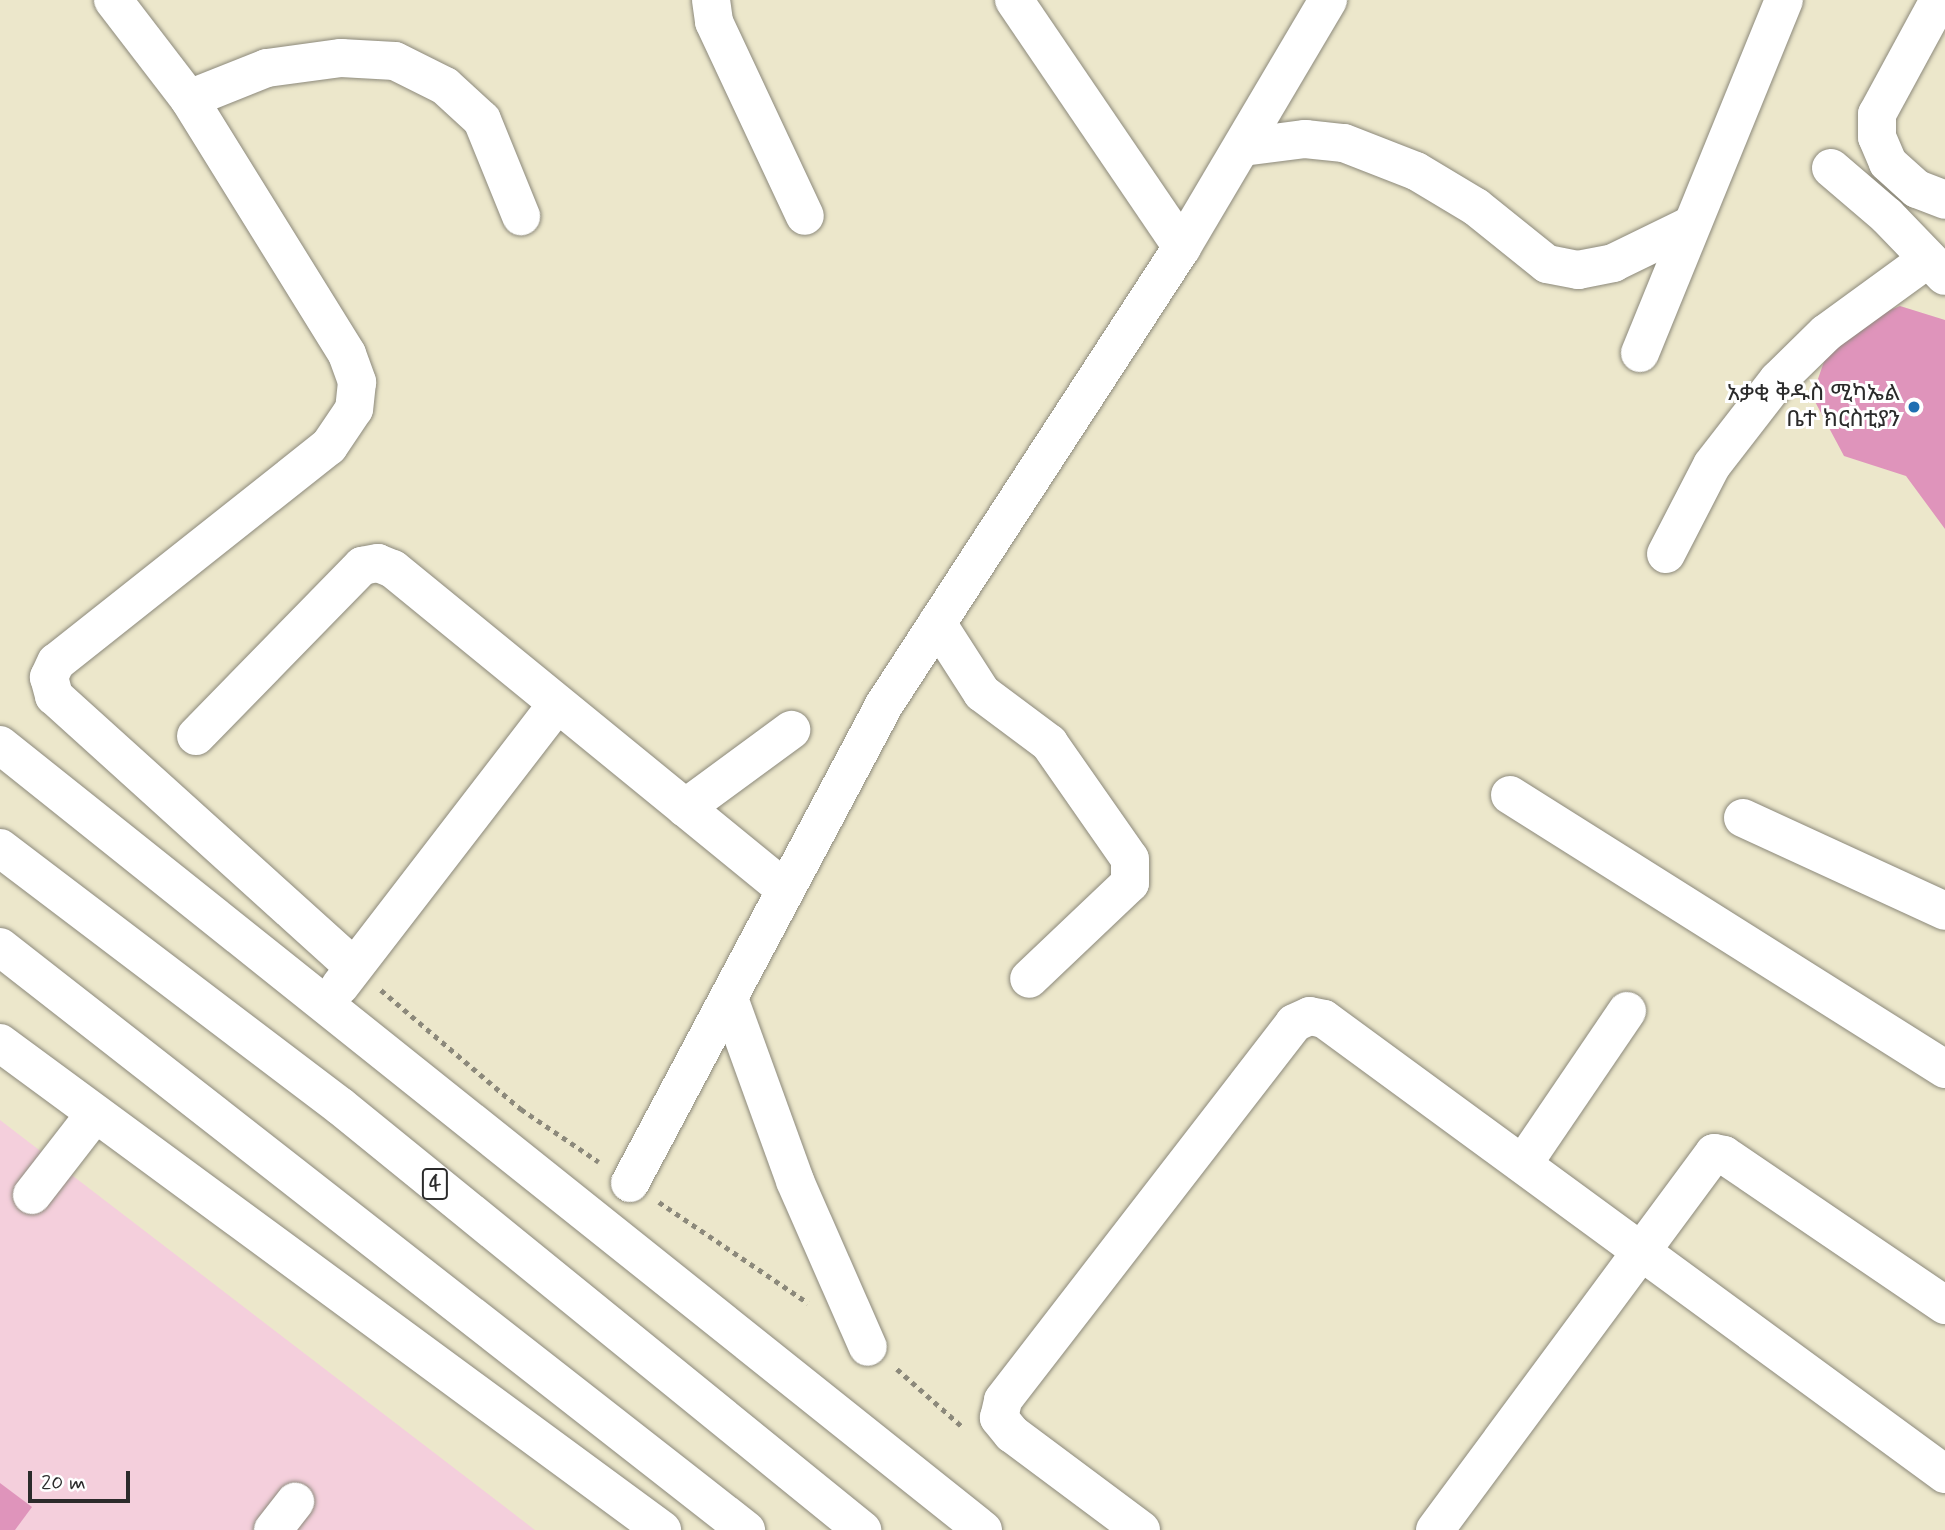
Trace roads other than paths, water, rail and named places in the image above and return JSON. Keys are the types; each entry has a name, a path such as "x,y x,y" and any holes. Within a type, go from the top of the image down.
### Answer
{"main road":[{"path":"113,0 189,99 347,354 357,382 354,409 329,446 56,662 49,677 54,696 354,967"},
{"path":"711,0 714,22 805,216"},
{"path":"1014,0 1182,247"},
{"path":"630,1183 730,1001 884,705 1182,247 1328,0"},
{"path":"1640,353 1689,226 1784,0"},
{"path":"1939,0 1877,114 1877,137 1888,163 1897,172 1917,189 1945,200"},
{"path":"189,99 267,68 341,58 395,61 445,86 482,120 521,216"},
{"path":"1242,147 1305,139 1344,143 1416,172 1476,207 1547,264 1578,270 1613,263 1689,226"},
{"path":"1666,554 1712,465 1778,380 1826,333 1937,267 1887,215 1831,167"},
{"path":"196,736 362,566 378,563 393,569 786,890"},
{"path":"937,623 982,693 1049,743 1130,859 1130,884 1029,978"},
{"path":"325,1007 557,704"},
{"path":"685,808 791,730"},
{"path":"0,745 983,1530"},
{"path":"1510,795 1945,1069"},
{"path":"1743,818 1945,911"},
{"name":"4","path":"0,848 340,1106 862,1530"},
{"path":"0,947 746,1530"},
{"path":"730,1001 795,1181 868,1347"},
{"path":"1522,1164 1627,1011"},
{"path":"1141,1530 1012,1434 999,1418 1003,1400 1294,1023 1310,1016 1324,1019 1945,1474"},
{"path":"0,1043 94,1115 662,1530"},
{"path":"32,1195 94,1115"},
{"path":"1435,1530 1714,1153 1724,1155 1945,1305"}],"place":[{"name":"አቃቂ ቅዱስ ሚካኤል ቤተ ክርስቲያን","path":"1914,407"}]}
